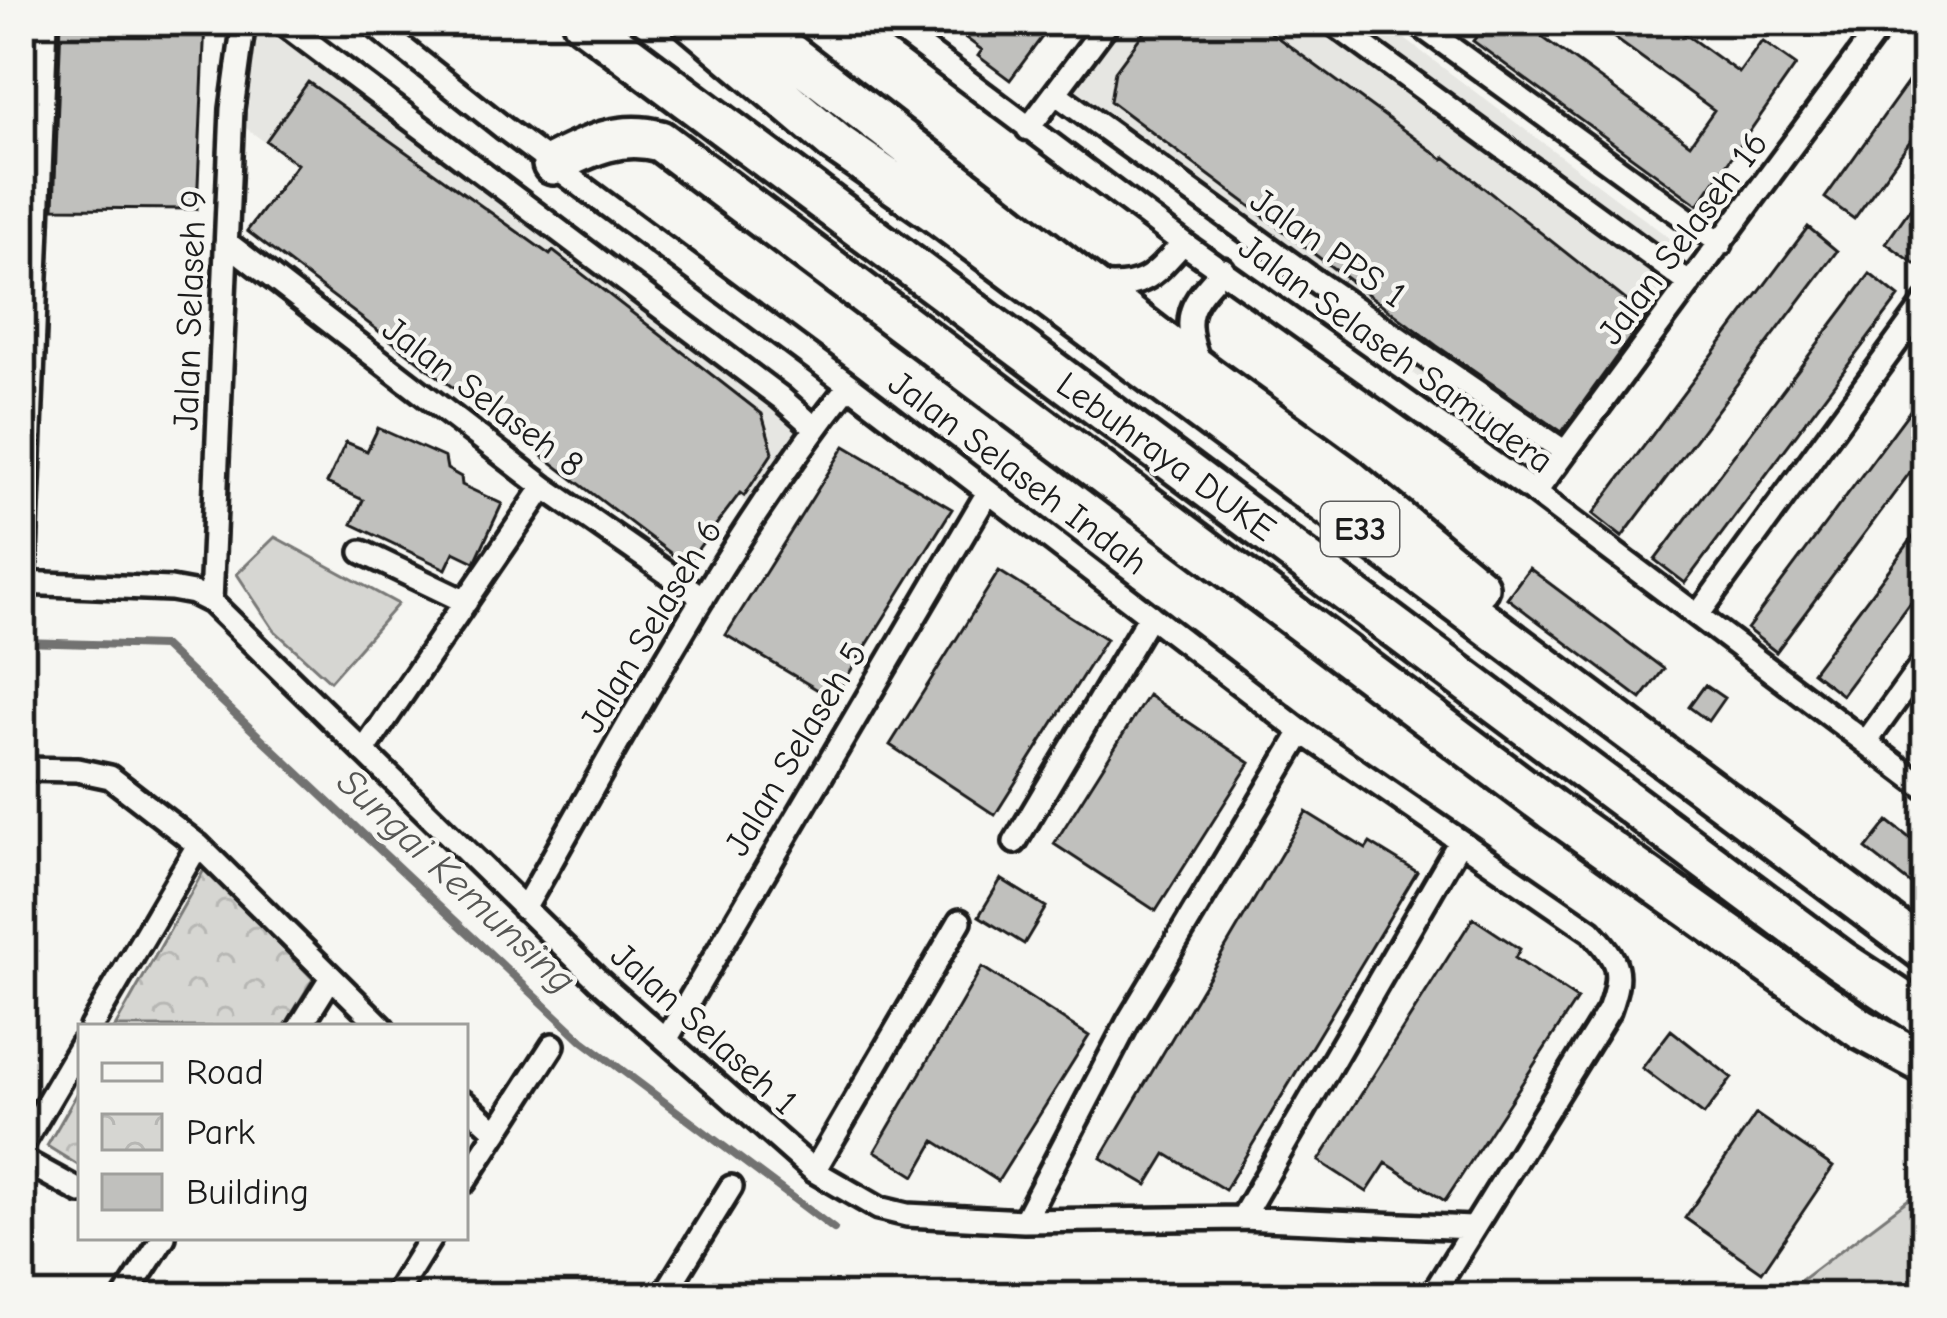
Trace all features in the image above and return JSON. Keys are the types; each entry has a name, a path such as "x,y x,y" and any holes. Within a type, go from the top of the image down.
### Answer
{"highway":[{"name":"Lebuhraya DUKE","path":"583,21 1841,961 1926,1017"},
{"name":"Lebuhraya DUKE","path":"692,21 836,142 1926,952"},
{"path":"747,21 1360,489 1522,623 1708,788"},
{"path":"553,164 619,137 660,141 1551,809 1861,1029 1926,1064"}],"street":[{"path":"46,21 22,583 171,589 211,602"},
{"name":"Jalan Selaseh 9","path":"211,602 232,110 244,21"},
{"path":"280,21 815,428"},
{"name":"Jalan Selaseh Indah","path":"369,21 1302,732 1591,931 1610,952 1620,978 1609,1010 1472,1228"},
{"name":"Jalan Selaseh Samudera","path":"887,21 1183,243 1535,493 1926,788"},
{"path":"1028,129 1109,21"},
{"path":"1330,21 1690,284"},
{"name":"Jalan Selaseh 16","path":"1535,493 1884,21"},
{"path":"1420,23 1720,244"},
{"name":"Jalan PPS 1","path":"1055,93 1318,283 1565,452"},
{"name":"Jalan Selaseh 8","path":"226,242 544,487 704,598"},
{"path":"1090,284 1123,288 1142,283 1183,243"},
{"path":"1204,374 1187,320 1194,301 1222,268"},
{"path":"1698,615 1926,302"},
{"name":"Jalan Selaseh 6","path":"524,909 704,598 815,428 849,385"},
{"path":"365,749 544,487"},
{"name":"Jalan Selaseh 5","path":"666,1040 987,494"},
{"path":"362,552 466,602"},
{"name":"Jalan Selaseh 1","path":"211,602 524,909 666,1040 814,1171 878,1208 908,1215 1024,1221 1242,1218 1472,1228"},
{"path":"1016,842 1150,615"},
{"path":"1866,742 1926,659"},
{"path":"1024,1221 1128,1022 1302,732"},
{"path":"21,770 77,770 110,777 198,845 379,1024"},
{"path":"1242,1218 1460,841"},
{"path":"93,1024 198,845"},
{"path":"814,1171 960,921"},
{"path":"302,1024 331,979"},
{"path":"468,1176 554,1045"},
{"path":"21,1147 78,1050"},
{"path":"468,1106 497,1132"},
{"path":"21,1159 78,1190"},
{"path":"663,1297 731,1186"},
{"path":"1431,1297 1472,1228"},
{"path":"125,1297 161,1240"},
{"path":"394,1297 429,1240"}],"shaded area":[{"path":"1125,21 1381,21 1688,252 1532,463 1060,109"},
{"path":"256,22 802,428 751,506 246,128"}],"green space":[{"path":"275,537 398,604 330,681 274,630 237,574"},
{"path":"205,868 313,979 286,1024 117,1024"},
{"path":"78,1092 78,1165 47,1146"},
{"path":"1926,1186 1926,1297 1779,1297"}],"building":[{"path":"61,21 205,21 197,209 54,208"},
{"path":"943,21 1054,21 1010,80 978,56 982,50"},
{"path":"1152,21 1255,21 1445,157 1646,316 1562,432 1437,346 1110,101 1115,71"},
{"path":"1488,21 1520,21 1690,144 1714,110 1591,21 1667,21 1739,73 1762,41 1796,65 1698,205 1473,41"},
{"path":"1926,57 1926,119 1854,219 1825,198"},
{"path":"308,82 550,255 553,251 762,414 773,452 744,496 740,493 686,565 247,231 297,164 266,141"},
{"path":"1926,186 1926,249 1915,264 1886,243"},
{"path":"1808,227 1837,251 1622,537 1593,514"},
{"path":"1870,274 1899,297 1685,583 1655,560"},
{"path":"1926,389 1926,451 1776,652 1747,629"},
{"path":"378,428 445,458 447,469 461,477 462,485 502,504 475,562 454,552 446,569 352,524 363,500 327,483 346,442 367,451"},
{"path":"845,446 952,509 833,699 726,635"},
{"path":"1926,520 1926,582 1842,695 1812,672"},
{"path":"1529,568 1664,669 1641,699 1507,598"},
{"path":"999,571 1106,639 995,815 890,745"},
{"path":"1705,685 1724,698 1708,721 1689,707"},
{"path":"1148,695 1250,763 1156,911 1054,844"},
{"path":"1306,812 1366,849 1370,843 1417,872 1225,1190 1166,1154 1147,1185 1101,1158"},
{"path":"1888,821 1926,851 1926,896 1866,849"},
{"path":"1001,879 1046,907 1024,944 979,916"},
{"path":"1473,918 1520,949 1515,958 1577,999 1445,1201 1386,1163 1367,1192 1319,1161"},
{"path":"982,967 1089,1036 998,1181 935,1141 915,1176 875,1151"},
{"path":"1671,1030 1732,1078 1704,1115 1642,1068"},
{"path":"1756,1114 1833,1167 1762,1272 1685,1218"}],"waterway":[{"name":"Sungai Kemunsing","path":"21,642 163,646 583,1041 834,1229"}]}
